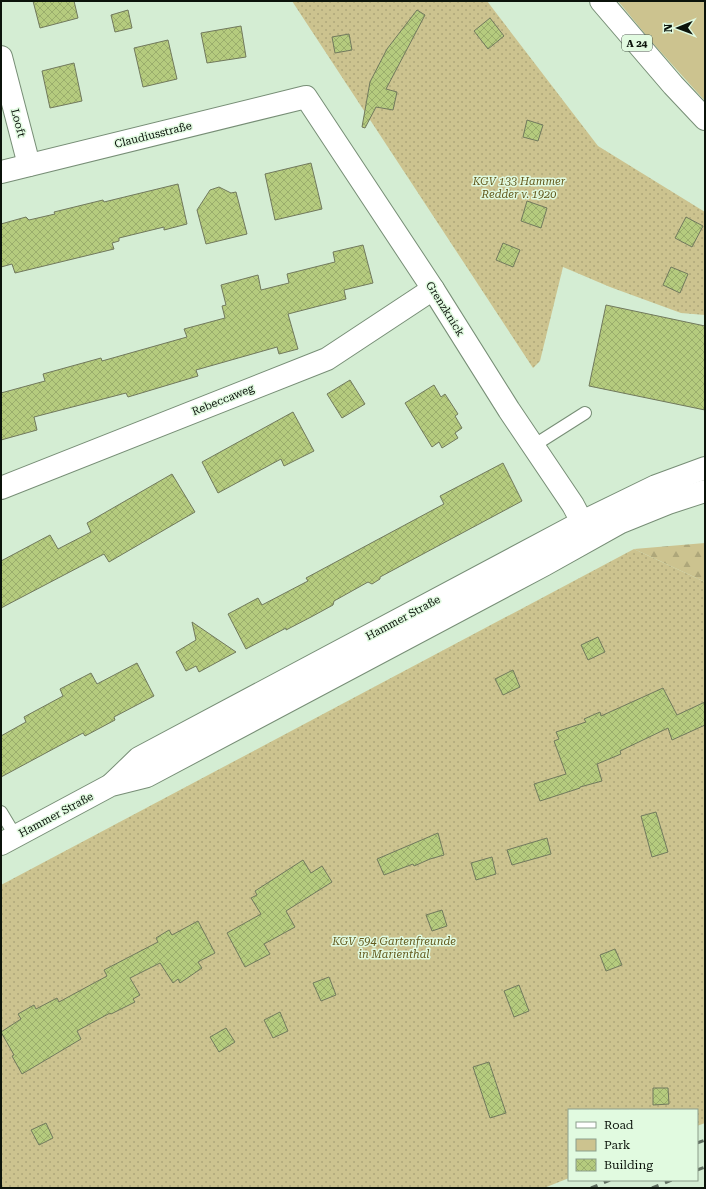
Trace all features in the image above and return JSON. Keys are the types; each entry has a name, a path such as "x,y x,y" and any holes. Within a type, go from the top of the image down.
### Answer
{"main road":[{"name":"A 24","path":"601,1 673,86 705,120"},
{"name":"Looft","path":"1,57 29,165"},
{"name":"Claudiusstraße","path":"1,172 306,97"},
{"name":"Grenzknick","path":"306,97 573,505 582,522"},
{"name":"Rebeccaweg","path":"1,488 327,359 433,290"},
{"name":"Hammer Straße","path":"111,785 139,758 582,522 656,486 705,468"},
{"name":"Hammer Straße","path":"8,840 111,785 146,776 621,522 668,503 705,491"}],"lane":[{"path":"533,446 585,413"},
{"path":"1,812 8,840"}],"green space":[{"name":"KGV 133 Hammer Redder v. 1920","path":"292,1 487,1 598,146 705,212 705,315 681,313 610,287 563,267 540,361 533,368"},
{"path":"618,1 705,1 705,101 650,40"},
{"path":"705,543 705,582 634,549"},
{"name":"KGV 594 Gartenfreunde in Marienthal","path":"634,549 705,582 705,1123 698,1126 698,1109 568,1109 568,1178 544,1188 1,1188 1,885"}],"building":[{"path":"33,1 74,1 78,18 40,28"},
{"path":"128,10 132,28 115,32 111,15"},
{"path":"417,10 425,15 386,89 397,92 393,110 376,107 365,128 362,127 370,82 387,49"},
{"path":"490,18 504,36 488,49 474,31"},
{"path":"241,26 246,57 207,63 201,33"},
{"path":"349,34 352,50 335,53 332,37"},
{"path":"168,40 177,79 143,87 134,48"},
{"path":"74,63 82,101 50,108 42,71"},
{"path":"527,120 543,125 538,141 523,137"},
{"path":"311,163 322,209 275,220 265,174"},
{"path":"178,184 187,224 164,230 164,227 119,238 119,241 112,243 114,249 15,273 12,264 1,267 1,224 26,217 29,220 55,214 54,212 103,200 104,202"},
{"path":"219,187 231,193 236,192 247,234 206,244 197,210 210,190"},
{"path":"527,201 547,208 541,228 521,221"},
{"path":"686,217 703,226 692,247 675,238"},
{"path":"503,243 520,250 513,267 496,260"},
{"path":"363,245 373,283 344,290 346,299 288,314 298,349 279,354 277,347 196,370 198,376 128,397 126,393 34,417 37,430 1,440 1,393 45,381 43,374 101,358 102,361 187,337 184,329 225,318 222,306 226,305 221,285 258,275 261,290 289,283 287,274 335,262 333,252"},
{"path":"671,267 688,274 680,293 663,285"},
{"path":"606,305 705,326 705,410 589,386"},
{"path":"350,380 365,404 342,418 327,394"},
{"path":"434,385 441,397 445,394 458,414 455,416 462,428 455,433 458,438 442,448 439,442 432,447 405,403"},
{"path":"293,412 314,451 284,466 281,459 218,493 202,462"},
{"path":"503,463 522,501 380,577 380,579 372,584 368,582 334,601 333,605 311,617 246,649 228,614 258,598 262,605 308,581 306,578 444,504 440,496"},
{"path":"172,474 195,512 109,562 104,554 1,608 1,561 50,535 58,549 91,532 87,523"},
{"path":"192,622 236,652 199,672 196,666 186,671 176,652 196,640"},
{"path":"598,637 605,652 588,660 581,645"},
{"path":"137,663 154,696 114,717 115,720 85,736 83,733 1,777 1,736 26,722 24,717 63,696 60,689 91,673 97,684"},
{"path":"513,670 520,687 503,695 495,679"},
{"path":"663,688 677,715 705,702 705,725 672,740 668,728 620,751 621,754 597,764 602,781 540,801 534,784 566,774 554,741 559,739 556,732 586,722 584,719 600,712 601,716"},
{"path":"656,812 668,852 652,857 641,816"},
{"path":"438,833 444,855 414,866 413,864 384,875 377,859"},
{"path":"547,838 551,854 512,865 507,850"},
{"path":"492,857 496,874 476,880 471,863"},
{"path":"303,860 311,873 322,866 332,882 286,911 295,927 264,944 270,954 245,967 227,933 261,914 251,898 257,895 255,891"},
{"path":"442,910 447,926 432,931 426,915"},
{"path":"198,921 215,953 198,962 202,968 180,983 178,979 173,983 160,963 130,978 140,995 133,999 135,1002 111,1014 110,1013 77,1031 81,1039 22,1074 12,1056 14,1055 1,1032 21,1019 18,1014 34,1005 36,1009 57,998 59,1002 107,976 104,970 158,942 156,938 169,930 172,935"},
{"path":"615,949 622,965 606,971 600,955"},
{"path":"329,977 336,995 321,1001 313,983"},
{"path":"519,985 529,1011 514,1017 504,991"},
{"path":"280,1012 288,1031 273,1038 264,1020"},
{"path":"226,1028 235,1042 219,1052 210,1037"},
{"path":"489,1062 506,1113 490,1118 473,1067"},
{"path":"653,1088 668,1088 669,1104 653,1105"},
{"path":"46,1123 53,1138 39,1145 31,1130"}],"railway":[{"path":"698,1143 705,1140"},
{"path":"698,1170 705,1167"},
{"path":"591,1188 608,1181"},
{"path":"652,1188 670,1181"}]}
